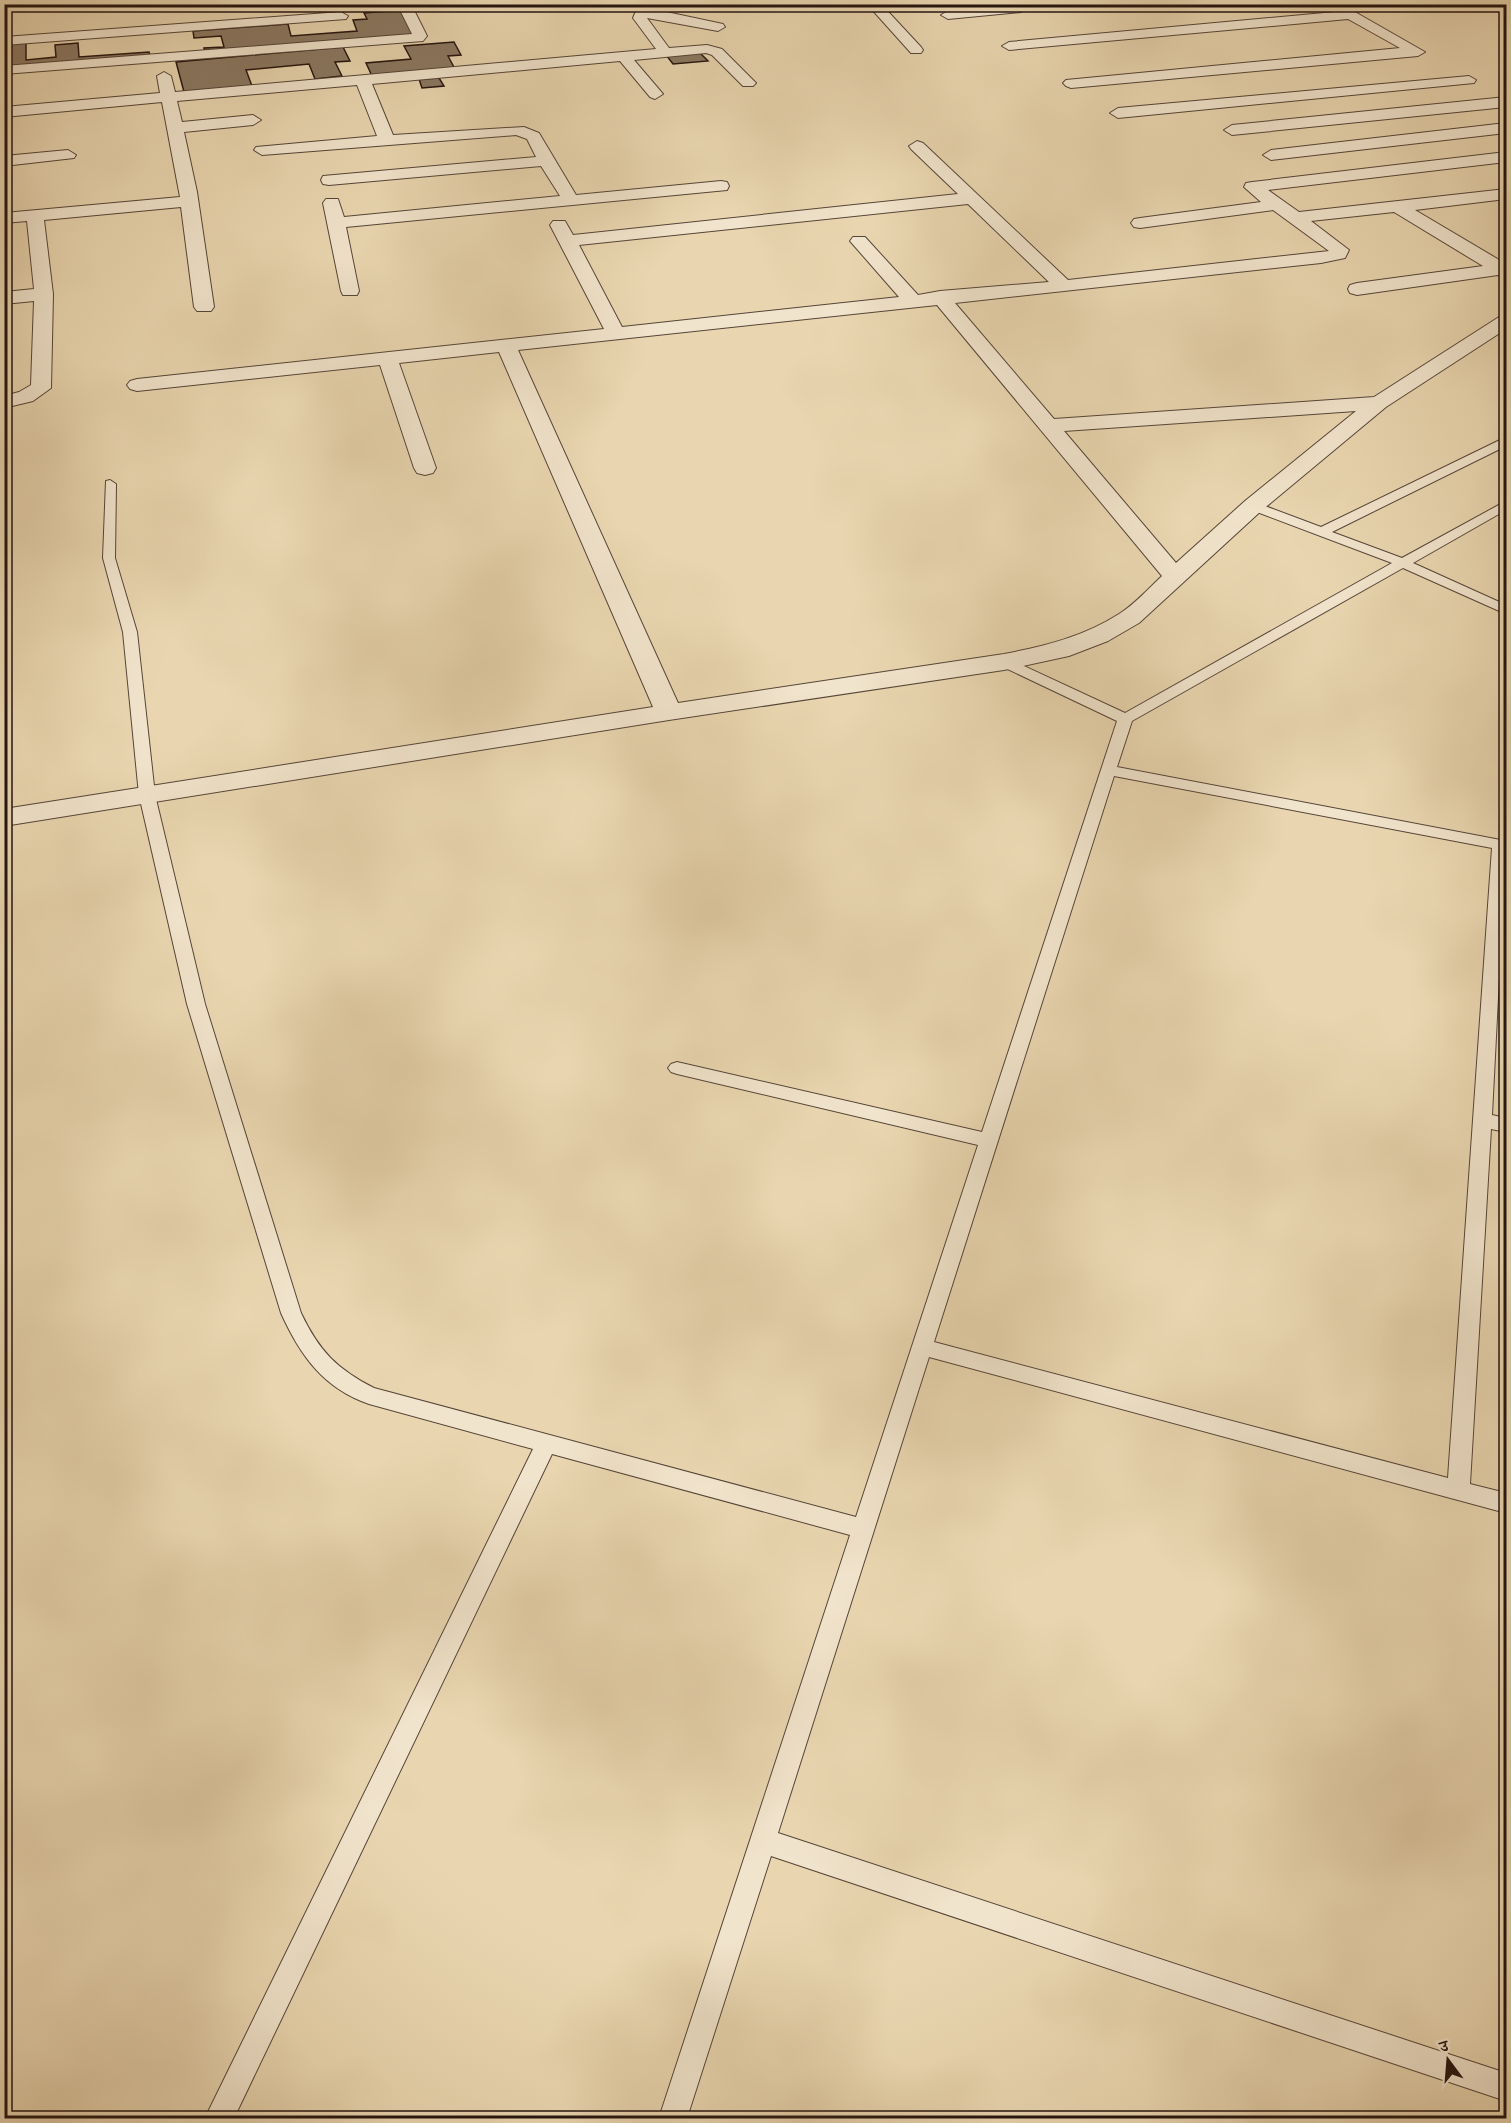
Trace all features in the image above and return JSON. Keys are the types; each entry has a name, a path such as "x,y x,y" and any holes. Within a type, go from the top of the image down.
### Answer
{"street":[{"path":"4,70 418,38 420,36 404,4"},
{"path":"873,4 916,50"},
{"path":"908,4 947,10 1017,9"},
{"path":"1331,4 1506,99"},
{"path":"665,52 640,18 641,15 657,14 718,27"},
{"path":"1009,46 1350,15"},
{"path":"4,41 341,16"},
{"path":"1043,28 1061,41"},
{"path":"156,30 166,98 189,201 204,307"},
{"path":"4,112 665,52 712,50 717,52 748,83"},
{"path":"1071,83 1416,51"},
{"path":"623,56 655,94"},
{"path":"363,80 387,140"},
{"path":"1118,113 1469,80"},
{"path":"243,91 261,145 323,163 546,161"},
{"path":"1232,130 1506,99"},
{"path":"174,128 253,120"},
{"path":"1271,155 1506,129"},
{"path":"323,163 387,140 518,130 533,136 571,200"},
{"path":"917,146 1062,284"},
{"path":"4,161 68,155"},
{"path":"136,385 912,300 1321,258 1339,254 1340,250 1335,244 1275,205 1252,187 1506,157"},
{"path":"323,163 350,291"},
{"path":"336,223 721,186"},
{"path":"1296,218 1506,194"},
{"path":"567,242 972,198"},
{"path":"4,218 189,201"},
{"path":"548,203 615,332"},
{"path":"1140,223 1275,205"},
{"path":"1397,206 1503,271"},
{"path":"4,402 26,398 41,388 44,294 34,216"},
{"path":"859,241 912,300"},
{"path":"1357,289 1503,271"},
{"path":"4,298 44,294"},
{"path":"940,297 1174,577"},
{"path":"4,818 669,712 1004,662 1060,651 1099,636 1130,618 1253,506 1379,403 1506,321"},
{"path":"505,344 669,712"},
{"path":"387,357 425,468"},
{"path":"1048,426 1379,403"}],"lane":[{"path":"1321,532 1506,442"},
{"path":"110,484 109,558 130,632 147,795 196,1004 291,1313 304,1342 323,1368 344,1383 369,1395 863,1529"},
{"path":"673,2118 1125,718 1506,505"},
{"path":"1253,506 1403,563 1506,610"},
{"path":"1493,604 1506,596"},
{"path":"1004,662 1125,718"},
{"path":"1108,770 1503,845 1482,1120 1458,1490"},
{"path":"677,1068 988,1140"},
{"path":"1482,1120 1506,1125"},
{"path":"922,1347 1506,1503"},
{"path":"219,2118 546,1444"},
{"path":"763,1841 1506,2088"}],"building":[{"path":"317,4 339,4 343,13 321,15"},
{"path":"401,10 414,37 205,53 204,48 224,47 221,36 194,38 193,31 288,24 291,36 357,31 353,20 367,19 364,13"},
{"path":"26,42 26,60 56,57 55,45 78,43 79,57 149,52 150,56 4,68 4,44"},
{"path":"454,42 461,55 448,56 455,69 372,76 366,63 411,59 404,46"},
{"path":"343,47 350,61 335,62 342,76 315,79 309,64 246,70 252,86 184,92 176,62"},
{"path":"700,53 708,61 673,64 666,55"},
{"path":"439,78 444,86 422,88 419,79"}]}
